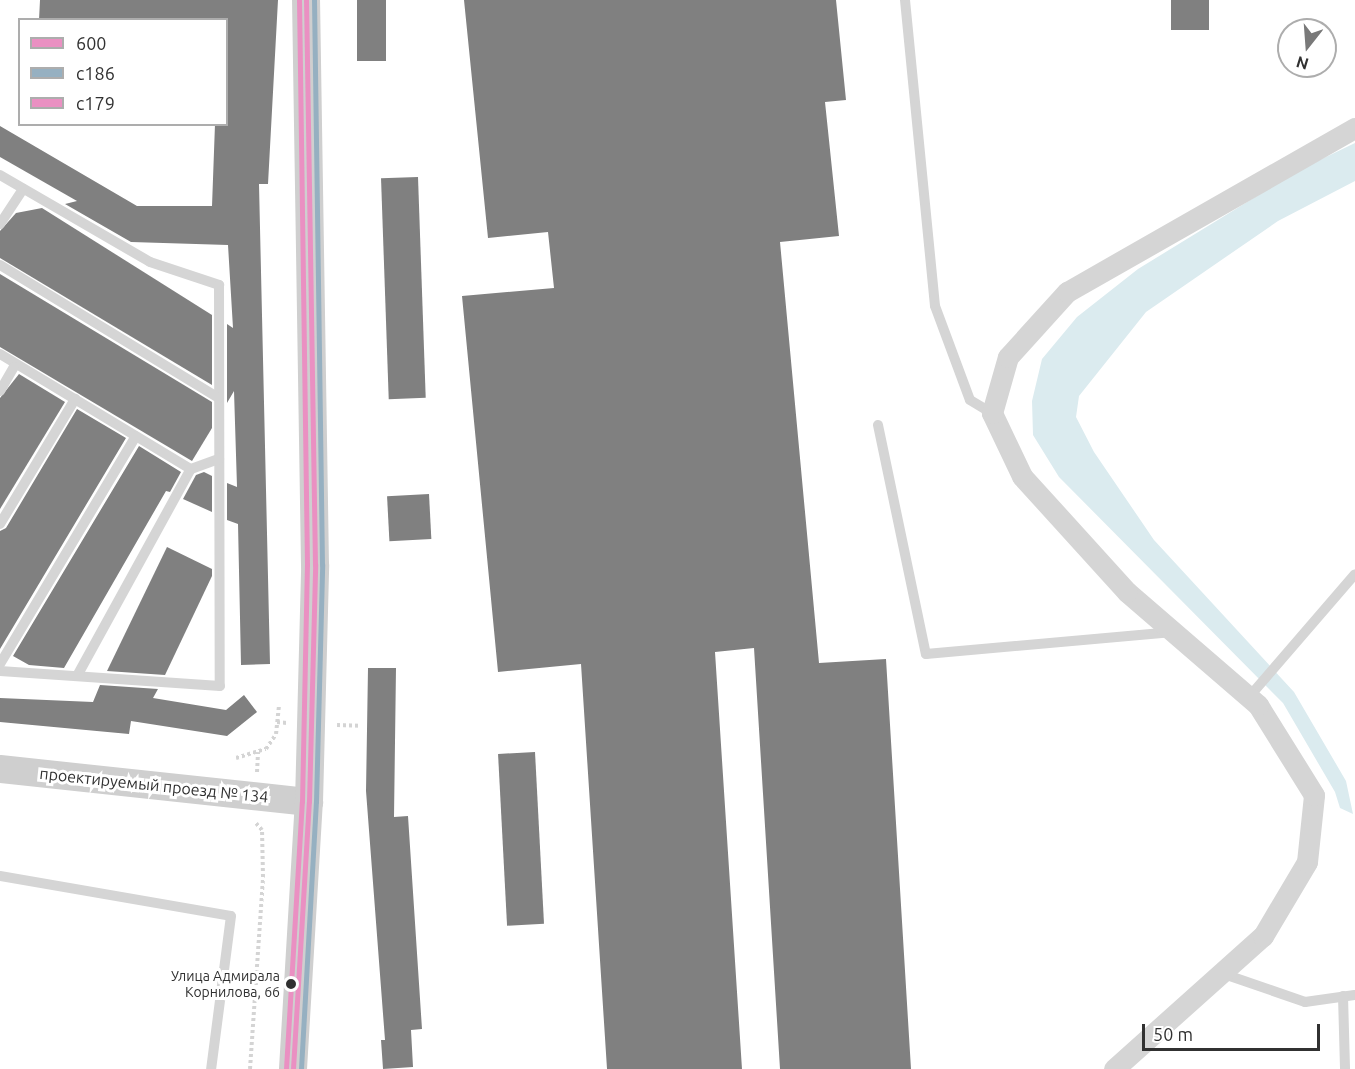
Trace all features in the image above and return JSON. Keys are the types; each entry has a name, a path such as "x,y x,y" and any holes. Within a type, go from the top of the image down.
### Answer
{"main road":[{"path":"293,1069 309,802 315,565 306,0"},
{"name":"проектируемый проезд № 134","path":"0,769 309,802"}],"street":[{"path":"1114,1069 1263,936 1307,862 1314,795 1258,705 1177,632 1127,592 1022,476 992,413 1008,357 1067,292 1355,128"}],"lane":[{"path":"905,0 935,306 970,400 992,413"},
{"path":"0,175 150,262 219,285 220,686 0,671"},
{"path":"0,224 23,189"},
{"path":"0,265 219,398"},
{"path":"0,354 191,469"},
{"path":"0,391 14,367"},
{"path":"0,525 75,399"},
{"path":"878,425 926,654 1177,632"},
{"path":"0,664 136,436"},
{"path":"77,676 191,469 219,459"},
{"path":"1249,697 1355,574"},
{"path":"0,876 231,916 211,1069"},
{"path":"1221,973 1305,1002 1355,996"},
{"path":"1343,996 1345,1069"}],"path":[{"path":"237,758 266,749 276,734 279,705"},
{"path":"246,821 256,823 262,830 262,866 250,1069"}],"shaded area":[{"path":"1355,143 1355,181 1278,221 1146,312 1079,396 1076,417 1094,452 1154,540 1294,692 1346,781 1353,814 1340,808 1335,792 1283,703 1059,477 1033,435 1032,401 1042,359 1077,317 1138,269 1301,169"}],"building":[{"path":"40,0 278,0 268,184 259,184 270,664 241,665 238,524 227,520 227,483 237,487 234,391 227,403 227,324 233,328 228,245 131,242 65,204 77,201 0,157 0,126 137,206 212,206 215,126 228,126 228,18 39,18"},
{"path":"357,0 386,0 386,61 357,61"},
{"path":"464,0 836,0 846,100 825,102 839,236 780,242 819,663 886,659 911,1069 780,1069 754,648 715,652 742,1069 607,1069 581,664 498,672 462,296 554,288 548,232 488,238"},
{"path":"1171,0 1209,0 1209,30 1171,30"},
{"path":"418,177 426,398 389,399 381,178"},
{"path":"42,208 212,315 212,385 0,258 0,231 16,213"},
{"path":"0,274 212,402 212,428 192,461 0,347"},
{"path":"19,374 65,402 0,509 0,398"},
{"path":"77,409 126,438 0,649 0,531 6,528"},
{"path":"139,446 181,472 170,492 166,491 64,668 29,665 13,656"},
{"path":"204,472 212,476 212,512 183,499 196,475"},
{"path":"429,494 431,539 389,541 387,496"},
{"path":"167,547 212,569 212,576 165,675 107,671"},
{"path":"368,668 396,668 394,817 408,816 422,1029 411,1030 413,1067 383,1069 381,1040 385,1040 366,791"},
{"path":"100,685 158,689 153,698 226,710 244,695 257,712 227,736 131,721 129,734 0,722 0,698 93,702"},
{"path":"535,752 544,924 507,926 498,754"}],"transit line":[{"name":"с179","path":"286,1069 302,802 307,565 299,0"},
{"name":"600","path":"293,1069 309,802 315,565 306,0"},
{"name":"с186","path":"301,1069 316,802 322,565 314,0"}],"place":[{"name":"Улица Адмирала Корнилова, 66","path":"291,984"}]}
